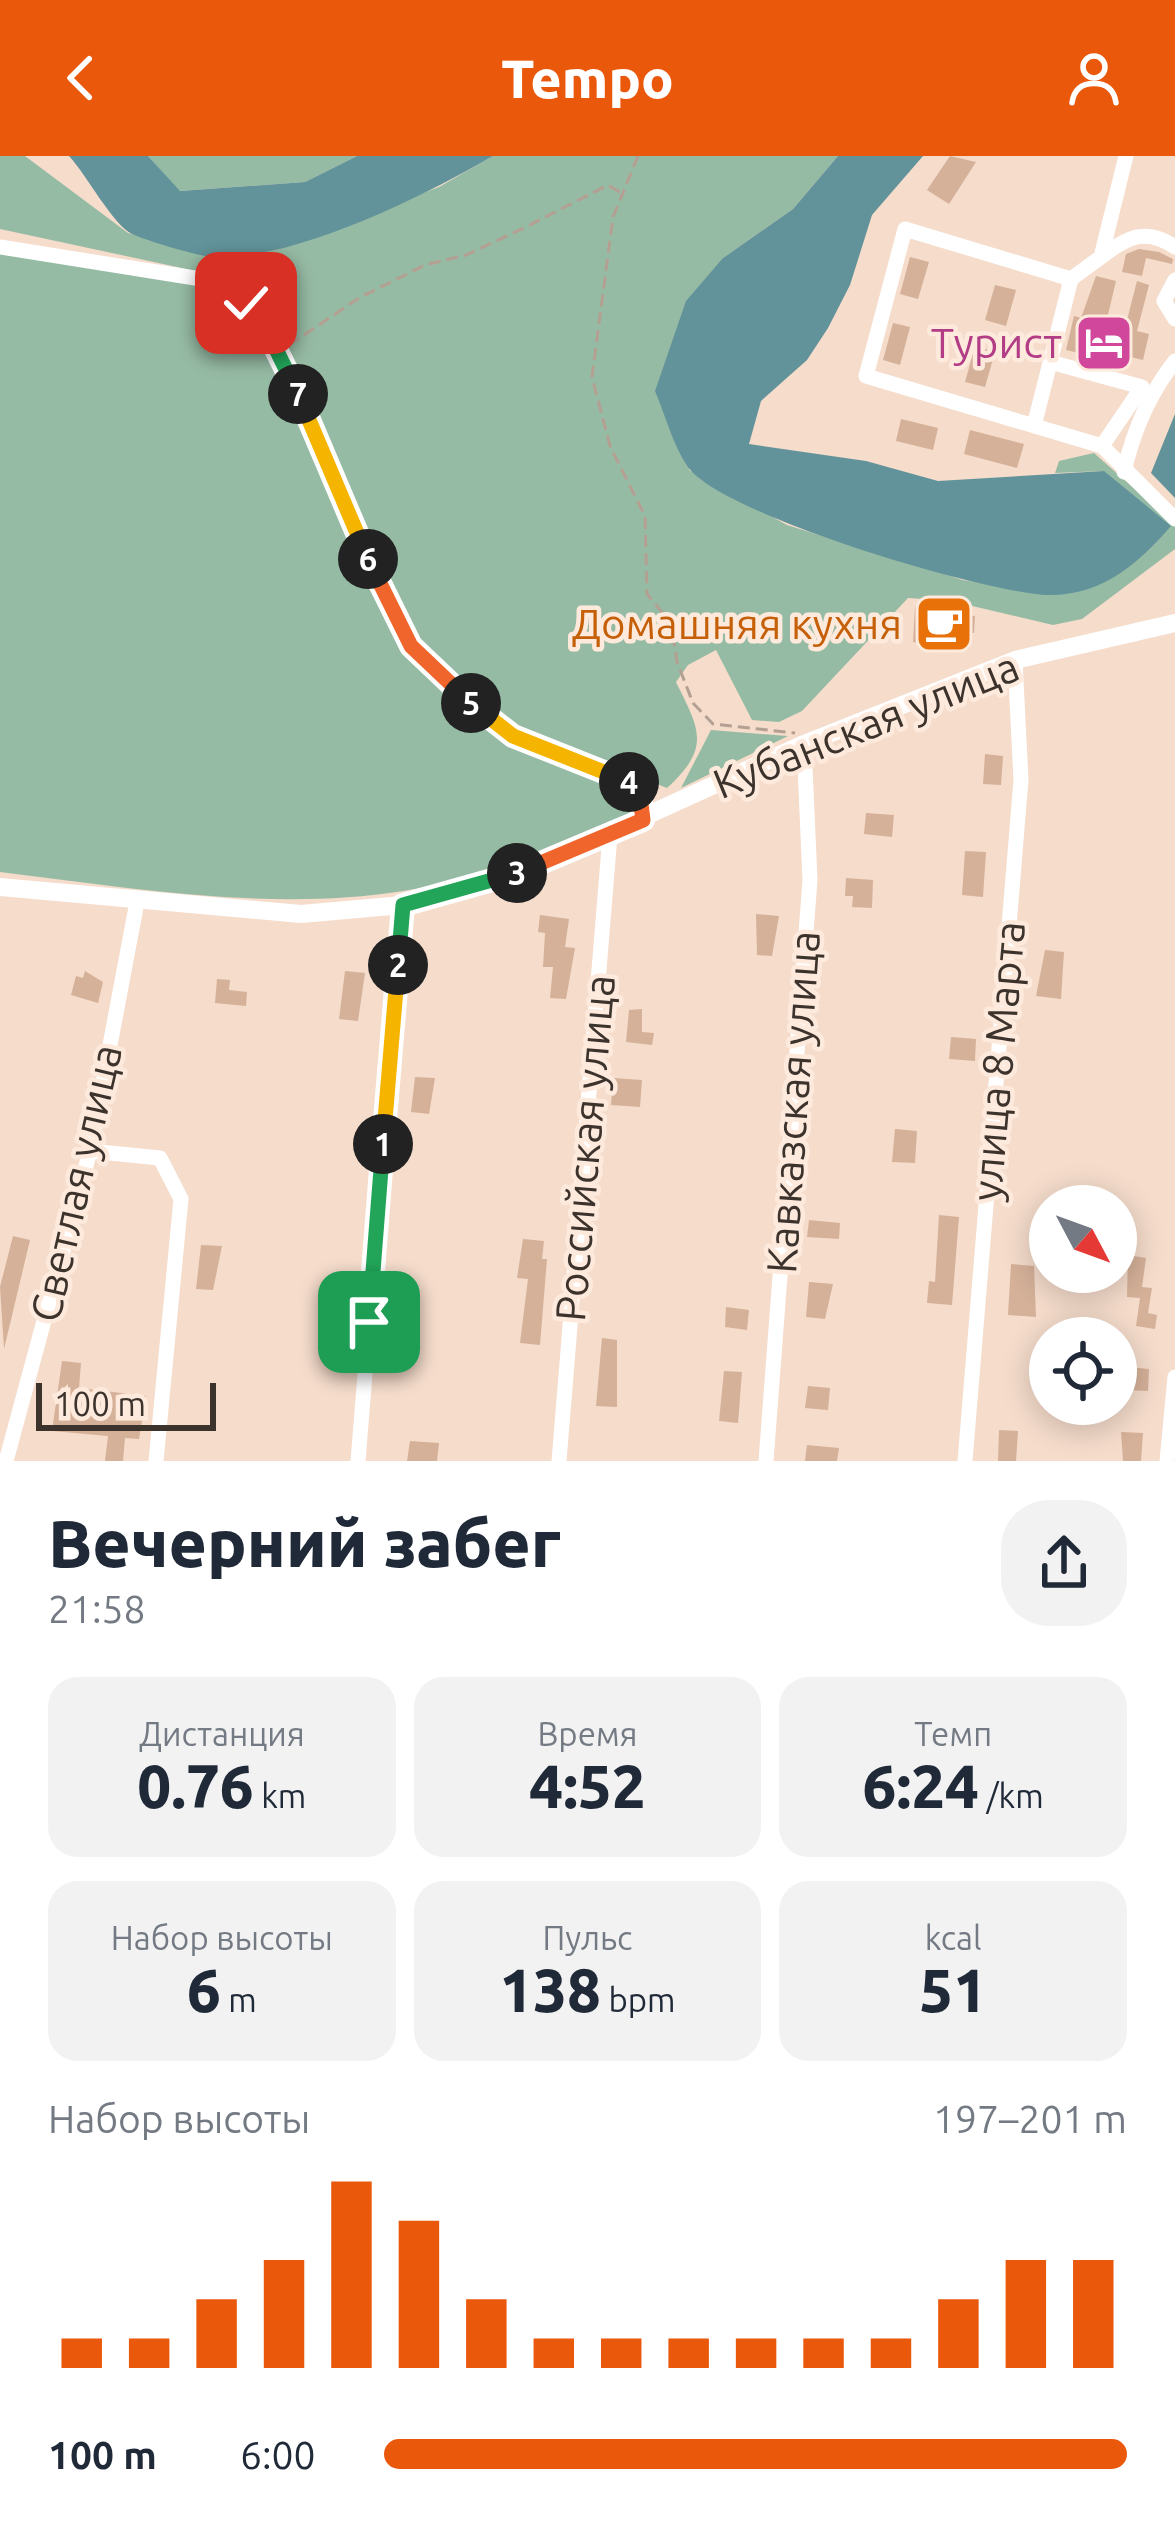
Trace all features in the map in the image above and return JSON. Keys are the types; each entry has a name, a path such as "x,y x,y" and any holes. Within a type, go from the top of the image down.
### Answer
{"main road":[{"name":"Кубанская улица","path":"0,886 302,914 403,905 529,869 804,744 1015,660 1175,623"}],"street":[{"path":"1101,257 1126,156"},
{"path":"1071,278 905,229 866,376 1102,446 1175,519"},
{"path":"1034,426 1071,278 1139,234 1161,237 1175,247"},
{"path":"0,247 220,282 246,303 278,352 411,646 513,736 635,784 643,820"},
{"path":"1175,280 1165,302 1175,319"},
{"path":"1124,472 1131,441 1157,384 1175,361"},
{"path":"1050,362 1142,387 1102,446"},
{"name":"улица 8 Марта","path":"965,1461 1022,780 1015,660"},
{"name":"Кавказская улица","path":"766,1461 810,880 804,744"},
{"name":"Российская улица","path":"559,1461 610,835"},
{"name":"Светлая улица","path":"6,1461 90,1151 137,902"},
{"path":"358,1461 403,905"},
{"path":"90,1151 160,1158 181,1199 156,1461"},
{"path":"1167,1461 1175,1377"}],"path":[{"path":"638,156 613,217 592,377 610,446 645,515 646,594 671,623 677,662 693,704 712,724 793,731 804,744"},
{"path":"278,352 359,298 425,265 466,254 608,185 623,194"}],"green space":[{"path":"0,156 25,156 128,233 168,243 391,205 439,187 493,156 838,156 793,209 723,258 689,470 787,525 963,580 1050,595 1104,471 1055,473 1059,461 1094,453 1175,525 1175,549 1082,619 1053,625 951,601 908,598 802,711 779,722 752,720 716,650 688,665 676,682 695,725 696,749 667,788 508,725 426,651 397,609 289,359 255,303 233,279 0,229"},
{"path":"148,156 357,156 305,182 179,191"},
{"path":"0,251 222,289 259,329 288,379 356,552 382,608 414,657 474,711 634,790 638,811 463,878 353,897 202,895 0,872"},
{"path":"711,730 788,736 681,788"}],"water":[{"path":"69,156 148,156 180,191 305,182 357,156 493,156 361,222 288,247 220,258 132,234"},
{"path":"838,156 923,156 872,215 850,285 828,328 807,360 761,401 749,444 866,461 938,481 1104,471 1171,526 1117,575 1085,590 1048,595 970,581 800,528 711,486 688,467 655,391 686,301 723,258 793,209"},
{"path":"1175,414 1175,498 1151,473"}],"building":[{"path":"950,156 976,162 949,204 927,190"},
{"path":"1139,249 1159,252 1173,259 1172,264 1146,258 1142,276 1122,272 1126,254"},
{"path":"910,257 929,262 918,299 900,294"},
{"path":"1096,276 1116,281 1106,323 1125,328 1137,281 1149,285 1137,331 1149,334 1143,360 1097,349 1095,357 1066,350 1074,316 1081,318"},
{"path":"995,285 1016,290 1006,326 985,320"},
{"path":"893,323 910,327 900,365 883,360"},
{"path":"975,346 995,352 985,387 965,382"},
{"path":"901,419 938,428 933,450 896,441"},
{"path":"970,430 1024,444 1017,468 964,454"},
{"name":"Домашняя кухня","path":"915,607 975,616 974,633 955,632 955,640 946,644 913,642"},
{"path":"985,754 1003,756 1001,785 983,784"},
{"path":"866,813 894,815 892,837 864,834"},
{"path":"965,851 986,852 983,897 962,895"},
{"path":"846,878 873,880 872,908 852,907 853,896 845,896"},
{"path":"756,914 779,916 772,956 757,955"},
{"path":"540,915 569,919 565,947 575,948 566,999 550,998 553,967 543,967 545,933 538,932"},
{"path":"1045,950 1064,952 1061,999 1036,996"},
{"path":"85,971 103,982 98,1003 71,995 76,976 83,978"},
{"path":"345,971 365,973 358,1021 339,1019"},
{"path":"217,979 230,980 229,990 247,992 246,1006 215,1003"},
{"path":"642,1009 642,1032 654,1033 652,1045 626,1042 629,1010"},
{"path":"951,1037 976,1039 975,1061 949,1059"},
{"path":"415,1077 435,1078 429,1114 411,1112"},
{"path":"613,1078 642,1080 640,1107 611,1105"},
{"path":"895,1129 917,1131 915,1163 892,1162"},
{"path":"939,1215 959,1217 952,1305 927,1303 929,1281 935,1282"},
{"path":"809,1220 840,1223 839,1239 807,1237"},
{"path":"13,1236 30,1240 4,1349 0,1287"},
{"path":"523,1239 544,1241 542,1259 547,1259 540,1345 520,1343 528,1279 517,1278"},
{"path":"201,1245 222,1246 213,1290 196,1289"},
{"path":"1137,1256 1146,1258 1142,1287 1152,1288 1148,1313 1157,1315 1155,1329 1137,1326 1140,1298 1127,1297 1127,1293 1137,1293"},
{"path":"1011,1264 1029,1266 1029,1293 1035,1293 1036,1317 1008,1315"},
{"path":"809,1282 833,1284 825,1319 806,1317"},
{"path":"726,1307 749,1310 747,1330 725,1327"},
{"path":"602,1338 617,1340 617,1407 596,1406"},
{"path":"62,1361 81,1363 79,1388 146,1396 139,1439 125,1438 123,1461 105,1461 108,1436 52,1431"},
{"path":"1137,1368 1149,1369 1148,1391 1137,1390"},
{"path":"724,1371 742,1372 738,1423 719,1421"},
{"path":"808,1386 830,1388 828,1410 805,1408"},
{"path":"999,1430 1018,1431 1016,1461 998,1461"},
{"path":"1121,1432 1143,1433 1141,1461 1123,1461"},
{"path":"410,1441 439,1443 437,1461 407,1461"},
{"path":"807,1445 839,1448 837,1461 805,1461"}],"place":[{"name":"Турист","path":"1104,343"},
{"name":"Домашняя кухня","path":"944,624"}],"route":[{"path":"246,303 286,367 377,582 411,646 487,719 513,736 635,784 643,820 529,869 403,905 369,1322"}]}
